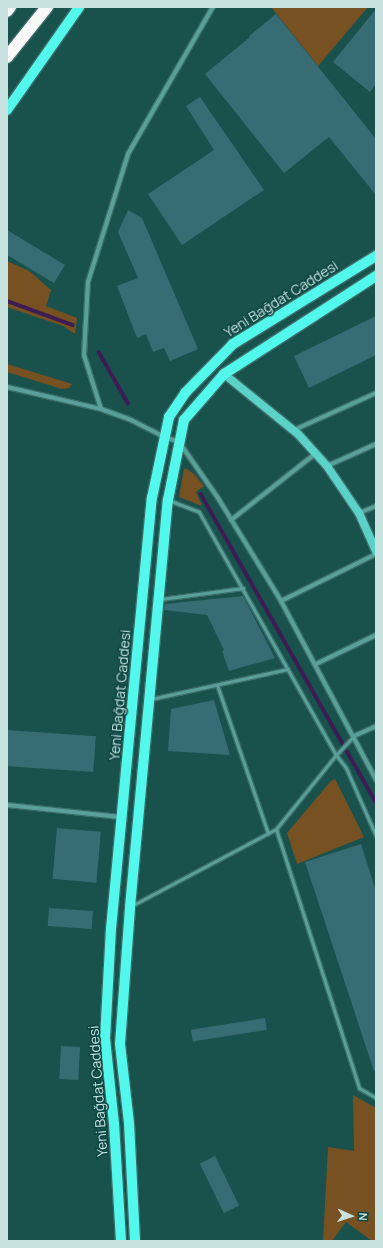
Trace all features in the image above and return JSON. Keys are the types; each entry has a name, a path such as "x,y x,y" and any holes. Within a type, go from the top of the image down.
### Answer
{"highway":[{"path":"7,11 10,7"},
{"path":"7,58 47,7"}],"main road":[{"path":"7,110 79,7"},
{"name":"Yeni Bağdat Caddesi","path":"121,1241 115,1132 105,1039 111,929 123,818 152,498 168,417 185,393 233,344 376,256"},
{"name":"Yeni Bağdat Caddesi","path":"135,1241 128,1123 120,1044 148,700 168,500 184,420 224,374 376,276"}],"street":[{"path":"101,409 84,355 88,282 128,154 213,7"},
{"path":"224,374 294,431 316,453 327,466 358,513 376,551"},
{"path":"7,387 101,409 131,420 164,437 179,442 231,520 281,601 316,664 376,780"},
{"path":"294,431 376,393"},
{"path":"327,466 376,444"},
{"path":"231,520 316,453"},
{"path":"358,513 376,506"},
{"path":"281,601 376,554"},
{"path":"316,664 376,635"},
{"path":"354,736 376,726"},
{"path":"7,805 123,818"}],"lane":[{"path":"168,500 200,512 336,755 346,768 376,836"},
{"path":"158,599 242,588"},
{"path":"148,700 288,669"},
{"path":"217,685 268,833"},
{"path":"130,907 276,829 336,755 354,736"},
{"path":"276,829 359,1088 376,1098"}],"shaded area":[{"path":"271,7 368,7 318,66"},
{"path":"7,261 29,271 51,290 46,306 77,318 75,334 63,326 7,307"},
{"path":"7,364 72,384 69,388 62,389 7,372"},
{"path":"184,469 187,469 194,474 204,486 196,492 202,506 179,497"},
{"path":"335,779 364,837 297,864 287,833 331,781"},
{"path":"353,1095 376,1108 376,1241 372,1241 346,1222 332,1241 323,1241 328,1147 354,1151"}],"building":[{"path":"376,9 376,84 370,92 333,62"},
{"path":"276,14 376,139 376,195 329,137 284,173 205,74"},
{"path":"200,97 264,190 182,245 148,194 214,150 186,106"},
{"path":"128,210 142,218 198,349 170,361 164,348 153,352 146,334 137,338 117,286 138,278 118,232"},
{"path":"7,230 65,265 54,283 7,255"},
{"path":"376,316 376,355 309,388 294,356"},
{"path":"243,596 275,658 229,671 222,651 224,650 207,615 164,610 165,604"},
{"path":"214,700 230,755 168,751 171,709"},
{"path":"7,730 96,736 93,772 7,766"},
{"path":"57,828 101,832 96,883 53,879"},
{"path":"361,844 376,891 376,1070 374,1071 305,862"},
{"path":"49,908 93,911 92,929 48,926"},
{"path":"265,1018 267,1030 193,1042 191,1030"},
{"path":"61,1046 80,1047 78,1080 59,1079"},
{"path":"215,1156 239,1205 224,1213 200,1163"}],"waterway":[{"path":"7,301 73,325"},
{"path":"99,352 128,403"},
{"path":"201,494 376,802"}]}
